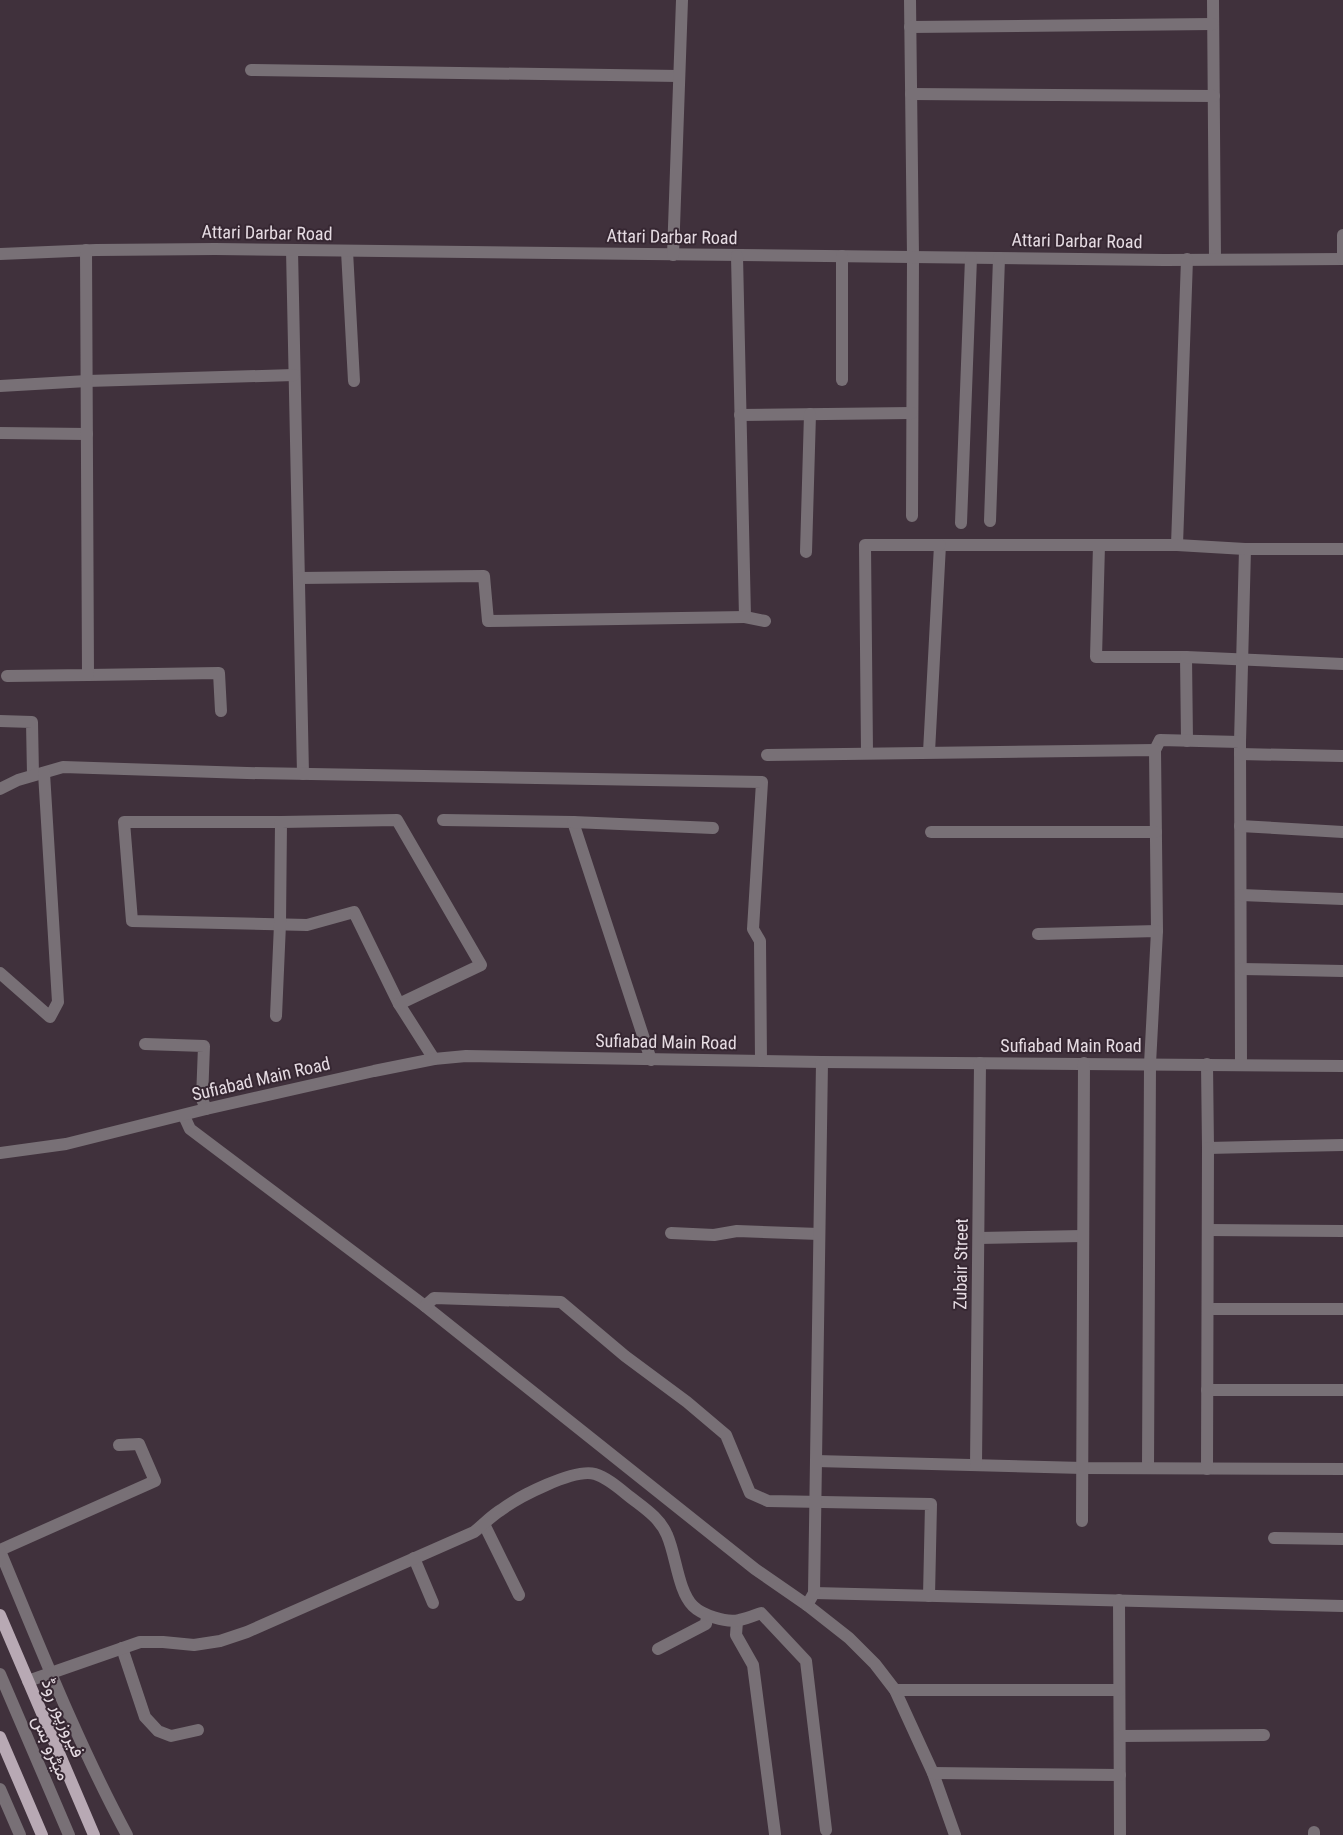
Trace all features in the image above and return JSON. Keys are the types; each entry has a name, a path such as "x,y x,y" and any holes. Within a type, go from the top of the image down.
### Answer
{"main road":[{"name":"فیروزپور روڈ","path":"0,1615 94,1835"},
{"path":"0,1737 42,1835"}],"street":[{"path":"673,255 682,0"},
{"path":"910,0 913,257 912,516"},
{"path":"1213,0 1215,259"},
{"path":"910,27 1213,24"},
{"path":"251,70 680,76"},
{"path":"911,94 1214,96"},
{"path":"1343,235 1343,259"},
{"path":"86,250 88,674"},
{"name":"Attari Darbar Road","path":"0,254 86,250 292,250 1187,260 1343,259"},
{"path":"292,250 303,774"},
{"path":"347,251 354,381"},
{"path":"737,256 745,617"},
{"path":"842,256 842,380"},
{"path":"961,522 971,258"},
{"path":"990,522 999,258"},
{"path":"1177,545 1187,260"},
{"path":"0,386 87,381 294,375"},
{"path":"740,415 912,412"},
{"path":"806,552 810,414"},
{"path":"0,433 87,434"},
{"path":"929,752 940,544"},
{"path":"868,753 865,545 1177,545 1245,549 1343,549"},
{"path":"1099,545 1096,657 1186,657 1242,661 1343,664"},
{"path":"1241,1064 1240,748 1245,549"},
{"path":"299,578 484,576 488,621 745,617 765,621"},
{"path":"1186,657 1187,741"},
{"path":"7,676 219,673 221,711"},
{"path":"0,721 32,722 58,1002 50,1018 0,973"},
{"path":"1148,1468 1150,1064 1157,931 1156,750 1160,740 1342,756"},
{"path":"768,755 1156,750"},
{"path":"0,789 38,774 63,767 303,774 762,782 753,929 760,941 761,1061"},
{"path":"399,1004 482,965 397,820 124,822 132,921 307,925 354,912 399,1004 434,1059"},
{"path":"443,820 573,822 713,828"},
{"path":"276,1016 280,924 281,822"},
{"path":"573,822 652,1060"},
{"path":"1240,826 1343,832"},
{"path":"931,832 1156,832"},
{"path":"1241,895 1343,899"},
{"path":"1038,934 1157,931"},
{"path":"1241,969 1343,971"},
{"path":"145,1044 204,1046 202,1099 206,1109"},
{"name":"Sufiabad Main Road","path":"0,1153 66,1144 206,1109 374,1071 434,1059 466,1056 822,1062 1343,1066"},
{"path":"807,1605 814,1593 822,1062"},
{"name":"Zubair Street","path":"976,1465 980,1238 980,1063"},
{"path":"1082,1521 1084,1063"},
{"path":"1207,1064 1207,1469"},
{"path":"184,1116 190,1129 425,1306 755,1569 807,1605 849,1638 876,1664 895,1690 933,1773 955,1835"},
{"path":"1208,1148 1343,1145"},
{"path":"1208,1230 1343,1231"},
{"path":"671,1233 714,1235 737,1231 819,1234"},
{"path":"980,1238 1084,1236"},
{"path":"425,1306 434,1298 561,1302 726,1435 750,1493 768,1501 931,1504 929,1596"},
{"path":"1208,1309 1343,1309"},
{"path":"1207,1390 1343,1390"},
{"path":"119,1445 139,1444 155,1481 0,1550 51,1673 108,1799 127,1835"},
{"path":"816,1461 1083,1468 1343,1470"},
{"path":"28,1681 140,1642 194,1645 220,1641 247,1632 474,1532 500,1510 567,1476 594,1474 612,1483 652,1514 666,1533 674,1552 684,1590 692,1606 707,1616 737,1621 761,1613 806,1661 826,1830"},
{"path":"484,1524 519,1595"},
{"path":"1274,1538 1343,1539"},
{"path":"414,1558 433,1603"},
{"path":"814,1593 1343,1606"},
{"path":"1119,1600 1120,1835"},
{"path":"658,1649 706,1624 707,1616"},
{"path":"737,1621 736,1635 753,1666 775,1834"},
{"path":"122,1648 145,1717 158,1731 171,1736 198,1730"},
{"name":"میٹرو بس","path":"0,1674 69,1835"},
{"path":"895,1690 1119,1690"},
{"path":"1120,1736 1264,1735"},
{"path":"933,1773 1120,1775"},
{"path":"0,1789 20,1835"}]}
